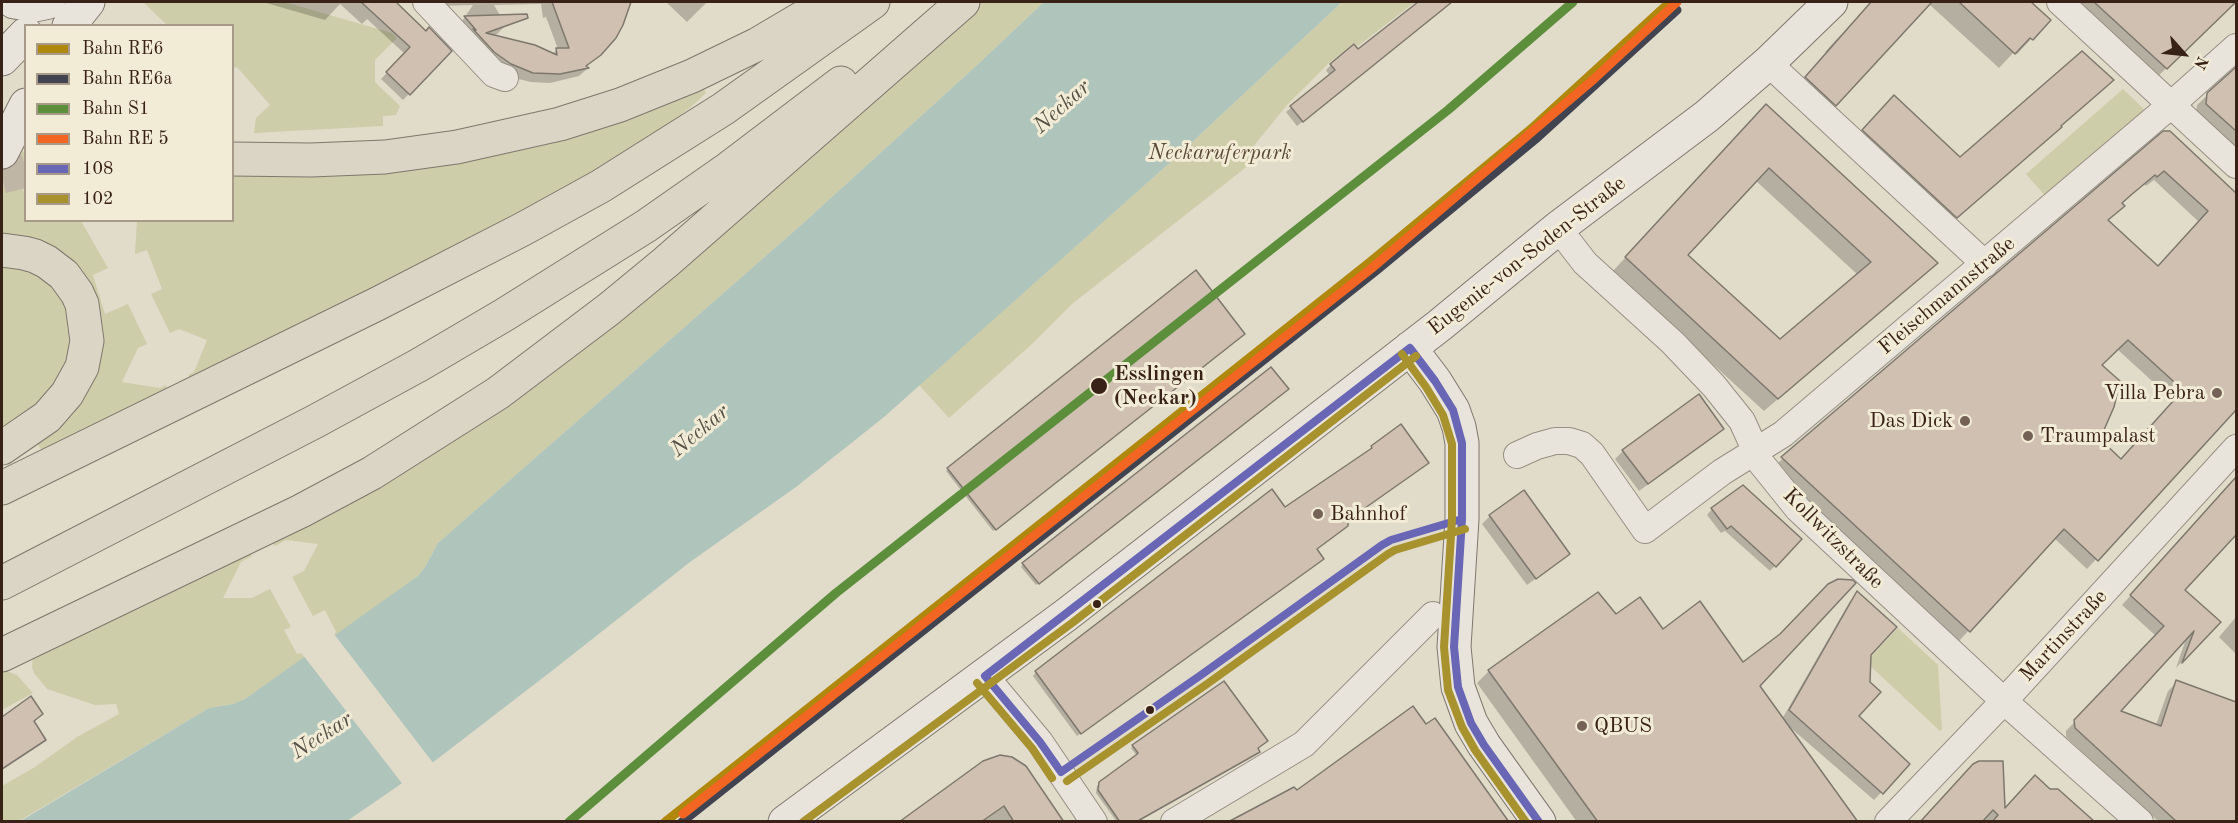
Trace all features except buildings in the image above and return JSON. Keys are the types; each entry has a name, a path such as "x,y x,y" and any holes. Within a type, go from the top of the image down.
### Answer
{"highway":[{"path":"234,159 322,160 395,156 457,147 560,124 620,105 692,76 758,44 829,2"},
{"path":"2,488 377,304 601,186 723,109 873,2"},
{"path":"2,583 399,376 575,272 729,168 942,2"},
{"path":"2,655 301,512 372,473 498,393 609,309 666,262 963,2"},
{"path":"2,250 24,252 35,256 64,275 82,304 87,341 82,367 67,394 47,417 2,448"}],"main road":[{"path":"14,2 34,5 49,2"},
{"path":"35,24 57,2"},
{"path":"71,24 88,2"},
{"name":"Eugenie-von-Soden-Straße","path":"785,822 986,676 1410,348 1558,228 1707,116 1768,63 1831,2"},
{"path":"24,36 2,61 9,63 24,60"},
{"path":"2,152 24,109"},
{"path":"1410,348 1453,410 1462,443 1462,519 1454,647 1458,687 1471,723 1484,745 1539,822"}],"street":[{"path":"426,2 494,74 505,78"},
{"path":"2060,2 2236,165"},
{"name":"Fleischmannstraße","path":"1516,455 1555,441 1569,441 1582,445 1592,454 1645,530 1722,471 1783,434 1985,264 2236,47"},
{"path":"1768,63 1985,264"},
{"name":"Kollwitzstraße","path":"1558,228 1585,263 1679,349 1714,386 1742,421 1761,463 1808,519 2004,701 2140,822"},
{"name":"Martinstraße","path":"1888,822 2004,701 2236,448"},
{"path":"1174,822 1304,744 1433,615"},
{"path":"986,676 1040,742 1094,822"}],"green space":[{"path":"143,2 284,2 392,33 397,38 375,60 375,82 400,106 396,115 383,116 383,126 254,133 256,118 270,105 237,67 234,68 234,24 166,24"},
{"path":"981,2 1044,2 800,226 438,543 418,576 336,636 325,610 313,616 292,577 304,571 318,544 286,540 275,546 270,538 324,511 875,93"},
{"name":"Neckaruferpark","path":"1342,2 1415,2 1358,46 1355,43 1329,63 1287,105 1248,153 1254,161 1072,304 1032,344 949,418 919,385 1174,159"},
{"path":"704,89 706,93 649,140 511,220 190,379 188,375 194,372 207,340 179,329 170,333 151,294 162,289 147,250 135,254 137,222 234,222 234,175 345,176 397,172 471,161 550,144 603,128"},
{"path":"2123,89 2149,114 2048,199 2026,174"},
{"path":"14,144 24,152 24,222 82,222 108,268 93,275 105,314 128,304 147,344 138,348 122,382 160,388 166,385 168,390 42,451 34,439 95,316 2,241 2,168"},
{"path":"2,261 8,261 57,284 76,327 64,380 2,437"},
{"path":"248,548 252,556 241,562 223,598 252,598 270,589 291,627 284,630 297,654 301,653 305,658 245,699 233,704 209,708 19,821 2,821 2,786 35,767 77,737 119,714 116,704 95,705 47,689 34,673 33,656"},
{"path":"1898,628 1938,665 1942,729 1940,731 1866,662"},
{"path":"2,671 17,675 33,693 2,710"}],"water":[{"name":"Neckar","path":"1044,2 1342,2 1174,159 884,417 796,487 690,562 436,760 347,821 19,822 209,708 233,704 245,699 418,576 438,543 800,226"}],"pier":[{"path":"336,632 334,634 434,764 404,786 303,655"}],"tunnel":[{"path":"2,177 24,172"}],"rail line":[{"name":"S1","path":"569,822 836,593 1448,110 1573,2"},
{"name":"RE6","path":"665,822 1370,262 1531,129 1670,2"},
{"name":"RE6a","path":"682,822 1377,270 1538,137 1677,10"}],"transit line":[{"path":"683,814 1372,268 1594,79 1677,2"},
{"name":"108","path":"1410,348 1453,410 1462,443 1462,519 1454,647 1458,687 1471,723 1484,745 1539,822"},
{"name":"108","path":"985,676 1410,348"},
{"name":"102","path":"1402,354 1443,415 1452,444 1452,519 1444,647 1448,690 1462,727 1475,750 1526,822"},
{"name":"102","path":"803,822 1072,623 1416,356"},
{"name":"108","path":"1061,772 1382,545 1391,540 1462,519"},
{"name":"102","path":"1067,781 1388,554 1465,529"},
{"name":"108","path":"985,676 1040,742 1061,772"},
{"name":"102","path":"977,683 1032,748 1052,778"}],"place":[{"name":"Esslingen (Neckar)","path":"1099,386"},
{"name":"Villa Pebra","path":"2217,393"},
{"name":"Das Dick","path":"1965,421"},
{"name":"Traumpalast","path":"2028,436"},
{"name":"Bahnhof","path":"1318,514"},
{"name":"QBUS","path":"1582,726"}]}
